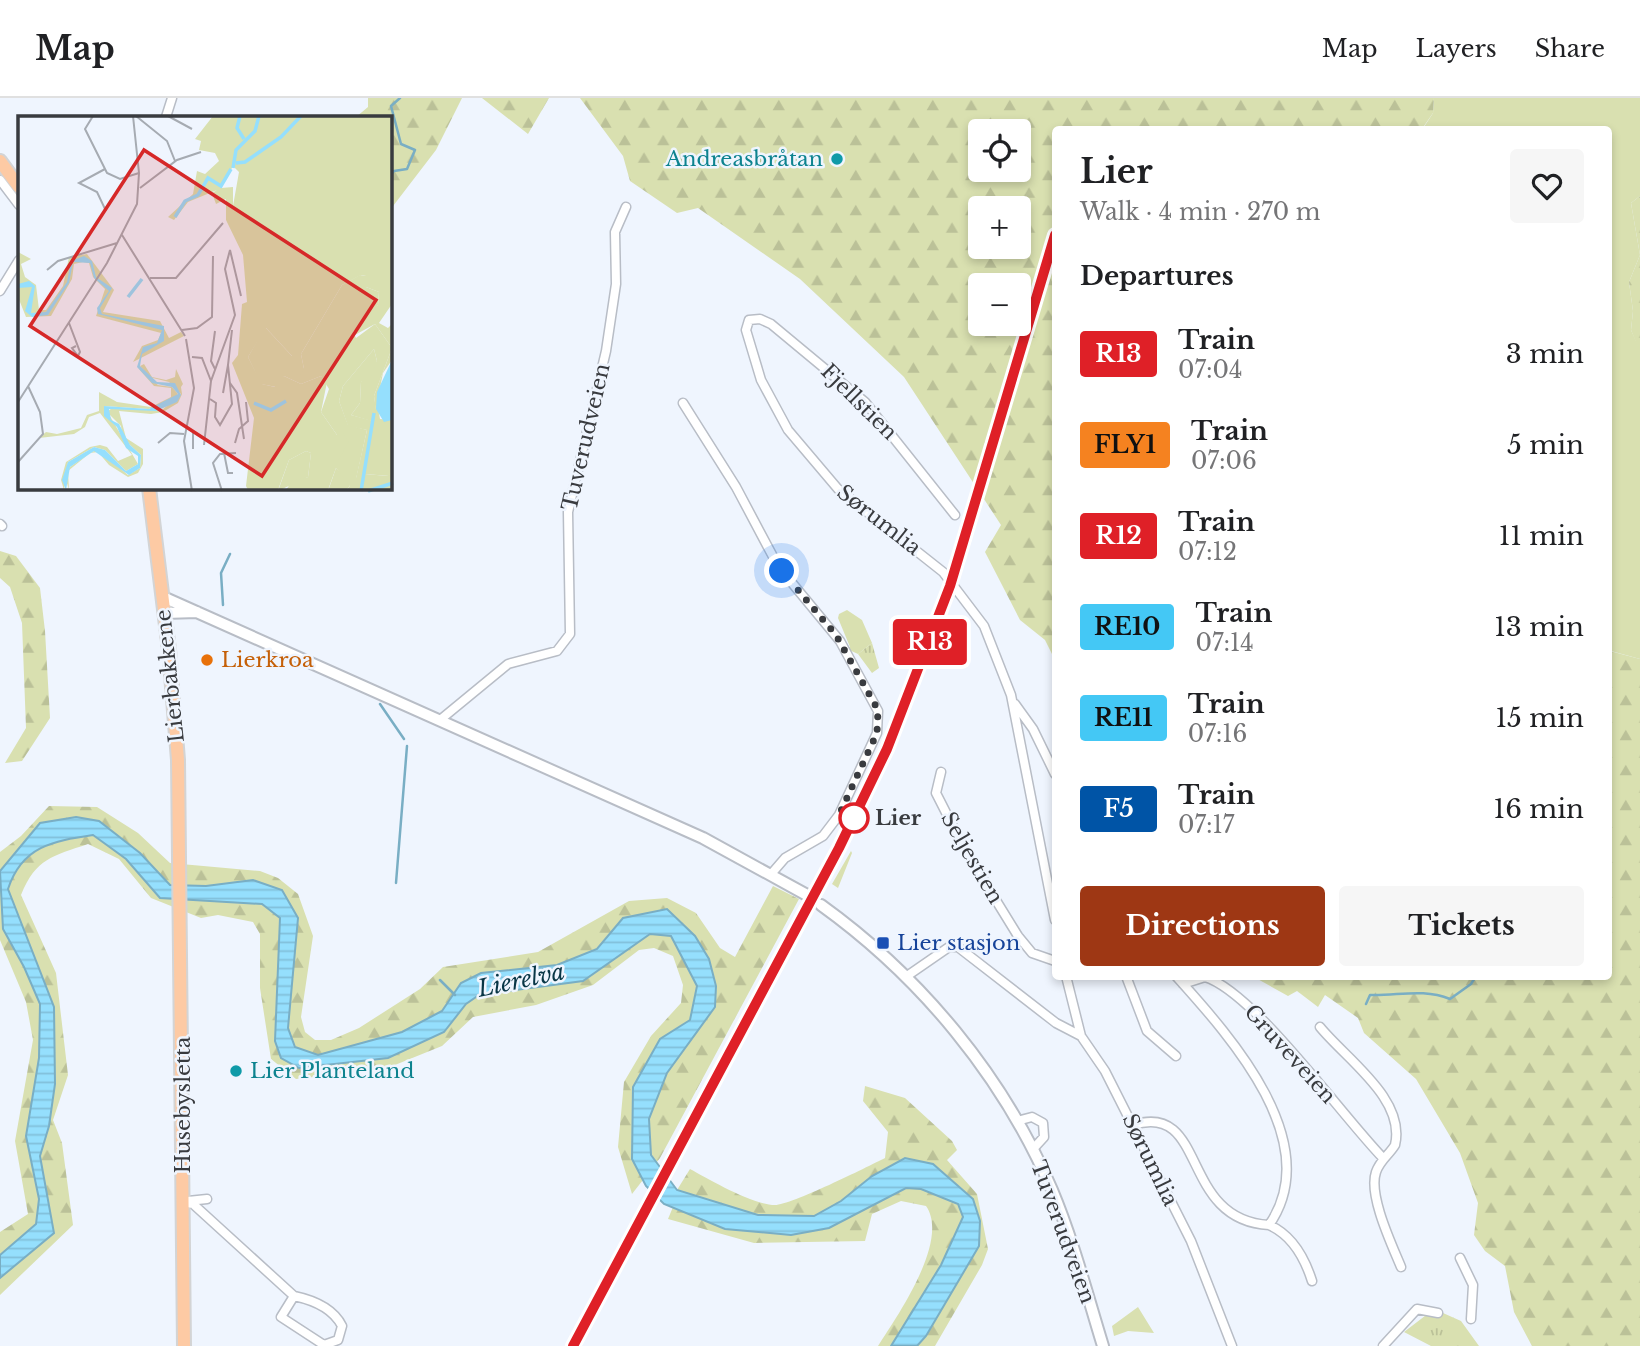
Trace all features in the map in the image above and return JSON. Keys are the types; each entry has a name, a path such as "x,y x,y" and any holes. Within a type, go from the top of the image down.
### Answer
{"main road":[{"path":"0,161 18,186"},
{"name":"Lierbakkene","path":"149,490 165,613 177,743 181,864"},
{"path":"163,597 703,838 772,873 807,895"},
{"path":"165,613 197,612"},
{"name":"Husebysletta","path":"181,864 186,1202 184,1346"},
{"name":"Tuverudveien","path":"821,905 856,931 907,976 972,1054 1017,1121 1063,1218 1103,1346"}],"street":[{"path":"166,116 172,98"},
{"path":"0,180 18,204"},
{"name":"Tuverudveien","path":"440,720 499,669 514,661 557,651 570,634 569,512 606,351 616,284 615,232 626,207"},
{"path":"0,291 18,262"},
{"name":"Fjellstien","path":"746,325 752,318 771,324 846,384 872,409 955,516"},
{"name":"Sørumlia","path":"746,325 761,380 788,430 838,489 919,551 954,583 984,626 1013,702 1052,904"},
{"path":"683,403 736,487 778,566 836,635 878,710 877,733 839,815 823,836 785,858 772,873"},
{"path":"1013,702 1034,729 1052,768"},
{"name":"Seljestien","path":"941,772 936,793 995,900 1026,947 1040,958 1052,960"},
{"path":"907,976 948,947 958,947 1056,1023 1081,1035"},
{"name":"Sørumlia","path":"1067,980 1081,1035 1105,1071 1195,1251 1232,1346"},
{"path":"1127,980 1146,1031 1176,1056"},
{"path":"1180,980 1250,1065 1276,1115 1284,1169 1280,1201 1269,1225"},
{"name":"Gruveveien","path":"1212,980 1242,1002 1383,1158"},
{"path":"1320,1027 1389,1104 1395,1116 1395,1145 1383,1158 1374,1177 1376,1195 1402,1267"},
{"path":"1017,1121 1032,1116 1043,1124 1044,1137 1032,1149"},
{"path":"1133,1125 1155,1121 1177,1130 1216,1202 1245,1221 1269,1225 1290,1241 1304,1258 1312,1281"},
{"path":"186,1202 207,1199"},
{"path":"186,1202 294,1296 311,1300 337,1317 342,1329 338,1340 324,1345 281,1317 294,1296"},
{"path":"1460,1258 1473,1285 1471,1319"},
{"path":"1383,1346 1417,1309 1438,1313"}],"green space":[{"path":"368,98 462,98 436,150 392,207 392,116 357,116 368,107"},
{"path":"482,98 549,98 528,134"},
{"path":"580,98 1434,98 1433,113 1424,126 1052,126 1052,654 1045,640 1020,620 985,552 1001,525 904,377 800,279 698,208 677,213 630,181 623,156"},
{"path":"1434,98 1640,98 1640,196 1631,203 1640,255 1629,282 1633,311 1631,330 1640,350 1640,659 1612,651 1612,126 1425,126 1433,113"},
{"path":"1640,196 1640,255 1631,203"},
{"path":"1640,255 1639,350 1631,330 1633,311 1629,282"},
{"path":"0,551 16,556 40,588 50,718 22,761 5,763 26,728 22,623 10,587 0,578"},
{"path":"847,610 862,620 872,643 858,654 847,649 850,647 838,618 839,614"},
{"path":"872,643 879,668 872,673 858,654"},
{"path":"1612,652 1640,659 1640,1346 1532,1346 1514,1312 1505,1266 1485,1251 1474,1235 1478,1203 1460,1153 1416,1079 1364,1033 1358,1018 1325,995 1318,1007 1297,991 1288,996 1259,980 1612,980"},
{"path":"49,806 97,807 138,833 170,863 260,871 278,878 298,894 313,936 301,1017 305,1032 315,1040 331,1040 359,1028 420,989 443,967 538,952 629,901 667,898 696,913 720,948 735,957 773,886 799,899 660,1158 632,1194 618,1147 624,1082 651,1036 681,1003 683,985 673,956 654,948 639,950 593,985 536,1005 473,1017 442,1046 385,1069 296,1079 271,1059 260,988 260,934 253,922 218,915 201,918 151,898 119,859 88,844 55,856 33,873 21,895 56,973 68,1075 53,1120 62,1143 73,1225 0,1295 0,1232 28,1214 15,1141 33,1040 26,1002 0,940 0,852 21,836"},
{"path":"851,851 852,853 838,888 832,884"},
{"path":"865,1086 905,1098 952,1141 957,1150 947,1160 977,1194 988,1249 982,1265 935,1346 917,1346 926,1336 979,1246 973,1199 872,1176 841,1201 815,1216 758,1215 677,1190 690,1169 744,1197 775,1205 812,1193 885,1158 888,1132 863,1101"},
{"path":"906,1188 921,1189 958,1204 963,1217 941,1265 891,1346 878,1346 908,1297 927,1257 932,1221 926,1206 901,1201 872,1214 865,1241 754,1243 668,1219 673,1207 725,1229 791,1235"},
{"path":"1138,1307 1154,1333 1128,1331 1114,1336 1112,1326"},
{"path":"1434,1309 1461,1321 1479,1346 1431,1346 1404,1332"}],"water":[{"name":"Lierelva","path":"76,817 99,821 140,853 170,885 206,886 253,880 282,890 298,918 288,1028 295,1047 318,1055 402,1032 442,1011 461,983 481,973 557,965 597,949 623,918 667,909 695,936 709,959 716,986 715,1007 667,1073 649,1119 651,1155 677,1190 758,1215 814,1216 841,1201 872,1176 905,1158 933,1164 973,1199 980,1221 979,1246 926,1336 917,1346 891,1346 941,1265 963,1217 958,1204 921,1189 906,1188 829,1228 791,1235 725,1229 664,1204 646,1186 632,1159 633,1087 660,1039 690,1020 697,986 671,936 650,934 583,981 479,995 466,1004 444,1032 388,1058 299,1068 281,1058 275,1041 280,918 262,904 160,898 126,859 93,835 52,843 41,848 22,863 8,889 54,1007 55,1084 49,1126 40,1156 54,1233 0,1278 0,1255 36,1224 39,1199 26,1136 39,1058 40,1004 3,929 0,871 40,823"}],"pier":[{"path":"665,1167 672,1177 658,1203 650,1195"}],"waterway":[{"path":"392,174 407,169 415,150 401,144 391,106 400,98"},
{"path":"223,605 221,573 230,554"},
{"path":"380,704 404,739"},
{"path":"396,883 407,746"},
{"path":"440,980 455,995"},
{"path":"1366,1004 1370,995 1420,993 1450,999 1474,980"}],"railway":[{"path":"573,1346 839,848 908,699"}],"train":[{"name":"R13","path":"573,1346 839,848 887,749 950,586 1052,245"}],"place":[{"name":"Andreasbråtan","path":"837,159"},
{"name":"Lierkroa","path":"207,660"},
{"name":"Lier","path":"854,818"},
{"name":"Lier stasjon","path":"883,943"},
{"name":"Lier Planteland","path":"236,1071"}],"route":[{"path":"782,571 822,615 836,635 878,710 877,733 839,815 854,818"}]}
